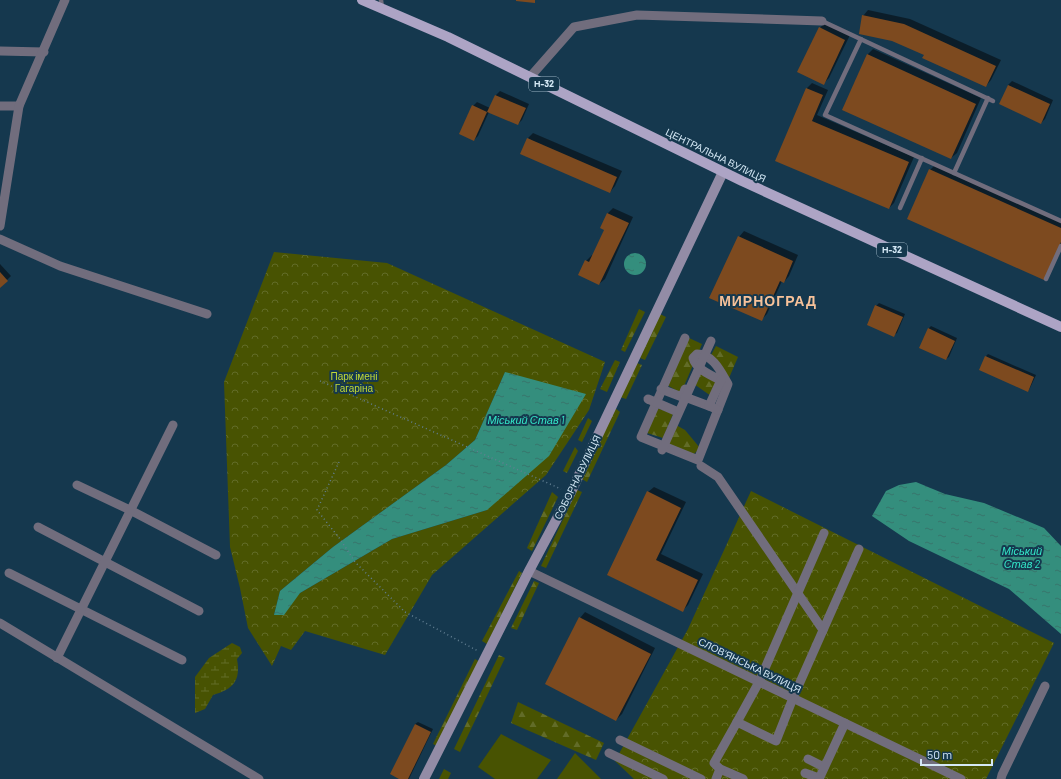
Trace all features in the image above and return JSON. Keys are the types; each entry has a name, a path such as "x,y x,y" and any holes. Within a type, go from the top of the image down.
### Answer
{"main road":[{"name":"ЦЕНТРАЛЬНА ВУЛИЦЯ","path":"362,0 381,4 723,172 1061,328"}],"street":[{"path":"0,226 20,106 66,0"},
{"path":"530,77 574,27 623,17 637,15 822,21"},
{"path":"0,51 44,52"},
{"path":"0,106 20,106"},
{"name":"СОБОРНА ВУЛИЦЯ","path":"424,779 528,571 570,494 723,172"},
{"path":"0,239 60,266 207,314"},
{"path":"685,338 641,437 698,460 718,410 725,382 714,361 701,354 697,354 693,358 694,363 699,368 725,382"},
{"path":"661,451 711,341"},
{"path":"661,389 682,397 688,382 693,380"},
{"path":"709,406 725,382"},
{"path":"685,397 718,410"},
{"path":"648,399 678,412"},
{"path":"57,658 173,425"},
{"path":"701,466 718,477 823,630"},
{"path":"77,485 130,510 216,555"},
{"path":"38,528 199,611"},
{"path":"743,779 720,769 714,763 759,682 824,533"},
{"path":"737,722 776,741 793,698 859,549"},
{"name":"СЛОВ'ЯНСЬКА ВУЛИЦЯ","path":"528,571 845,723 946,776 961,779"},
{"path":"9,573 82,608 182,660"},
{"path":"0,623 259,779"},
{"path":"1001,779 1002,774 1045,686"},
{"path":"805,773 819,779 845,723"},
{"path":"620,740 663,761 690,777 701,779"},
{"path":"609,752 660,777 663,761"},
{"path":"808,759 824,767"},
{"path":"716,779 720,769"}],"lane":[{"path":"822,21 993,101"},
{"path":"861,39 825,115 1061,221"},
{"path":"954,173 988,98"},
{"path":"900,208 922,158"},
{"path":"1046,279 1061,246"}],"path":[{"path":"320,381 570,494"},
{"path":"339,462 317,510 340,539 355,562 405,612 486,655"}],"green space":[{"name":"Парк імені Гагаріна","path":"274,252 387,263 605,362 589,410 546,475 432,575 385,655 305,631 291,650 281,646 272,666 248,628 230,547 224,382","holes":["505,372 487,510 392,539 300,593 274,615 280,591 333,547 446,465 475,440"]},
{"path":"639,309 645,312 625,352 621,350"},
{"path":"660,314 666,317 645,360 640,358"},
{"path":"689,338 702,344 681,393 667,385"},
{"path":"716,346 738,357 729,378 711,355"},
{"path":"615,360 620,362 607,392 600,389"},
{"path":"637,363 642,365 626,399 620,397"},
{"path":"700,373 718,382 711,396 694,384"},
{"path":"615,408 620,412 587,482 582,479"},
{"path":"657,408 673,414 663,438 647,433"},
{"path":"588,418 592,421 582,442 578,440"},
{"path":"676,425 685,430 700,448 694,454 666,443"},
{"path":"575,447 578,451 567,473 563,471"},
{"path":"577,490 582,492 546,568 541,566"},
{"path":"751,491 1054,643 986,779 634,779 615,761 688,629"},
{"path":"552,492 558,497 532,551 527,548"},
{"path":"519,571 522,573 487,644 482,641"},
{"path":"534,581 539,583 517,630 511,628"},
{"path":"232,643 240,647 242,653 237,659 238,673 234,683 226,690 213,695 205,709 195,713 195,677 209,658"},
{"path":"499,655 505,658 460,752 454,749"},
{"path":"475,659 480,662 439,747 433,744"},
{"path":"518,702 604,743 596,760 511,723"},
{"path":"501,734 551,760 537,779 495,779 478,767"},
{"path":"575,753 601,779 557,779"},
{"path":"444,769 451,773 448,779 439,779"}],"water":[{"path":"631,253 639,253 646,260 646,268 639,275 631,275 624,268 624,260"},
{"name":"Міський Став 1","path":"505,372 586,394 549,456 487,510 392,539 300,593 284,615 274,615 280,591 333,547 446,465 475,440"},
{"name":"Міський Став 2","path":"916,482 945,494 984,503 1044,528 1061,546 1061,634 1009,589 909,541 872,516 886,491 899,485"}],"building":[{"path":"535,0 535,3 516,1"},
{"path":"862,15 904,24 996,66 986,87 922,58 924,55 892,41 859,34"},
{"path":"819,27 845,40 824,85 797,72"},
{"path":"867,54 976,104 951,159 842,110"},
{"path":"1008,85 1050,104 1041,124 999,104"},
{"path":"806,88 823,95 812,121 909,162 889,209 775,161"},
{"path":"495,95 526,108 518,125 487,112"},
{"path":"472,105 487,112 474,141 459,134"},
{"path":"527,138 617,177 610,193 520,154"},
{"path":"929,169 1061,228 1061,242 1044,280 907,219"},
{"path":"607,213 629,223 599,285 578,275 585,260 589,262 604,230 600,228"},
{"path":"738,236 793,261 784,283 780,281 762,321 709,298"},
{"path":"0,272 8,281 0,288"},
{"path":"875,305 903,317 894,337 867,325"},
{"path":"928,328 955,341 946,360 919,348"},
{"path":"985,356 1034,377 1028,392 979,370"},
{"path":"647,491 681,508 656,560 698,580 683,612 607,575"},
{"path":"579,617 651,654 616,721 545,684"},
{"path":"415,724 431,732 408,779 399,779 390,774"}],"district":[{"name":"МИРНОГРАД","path":"768,301"}]}
